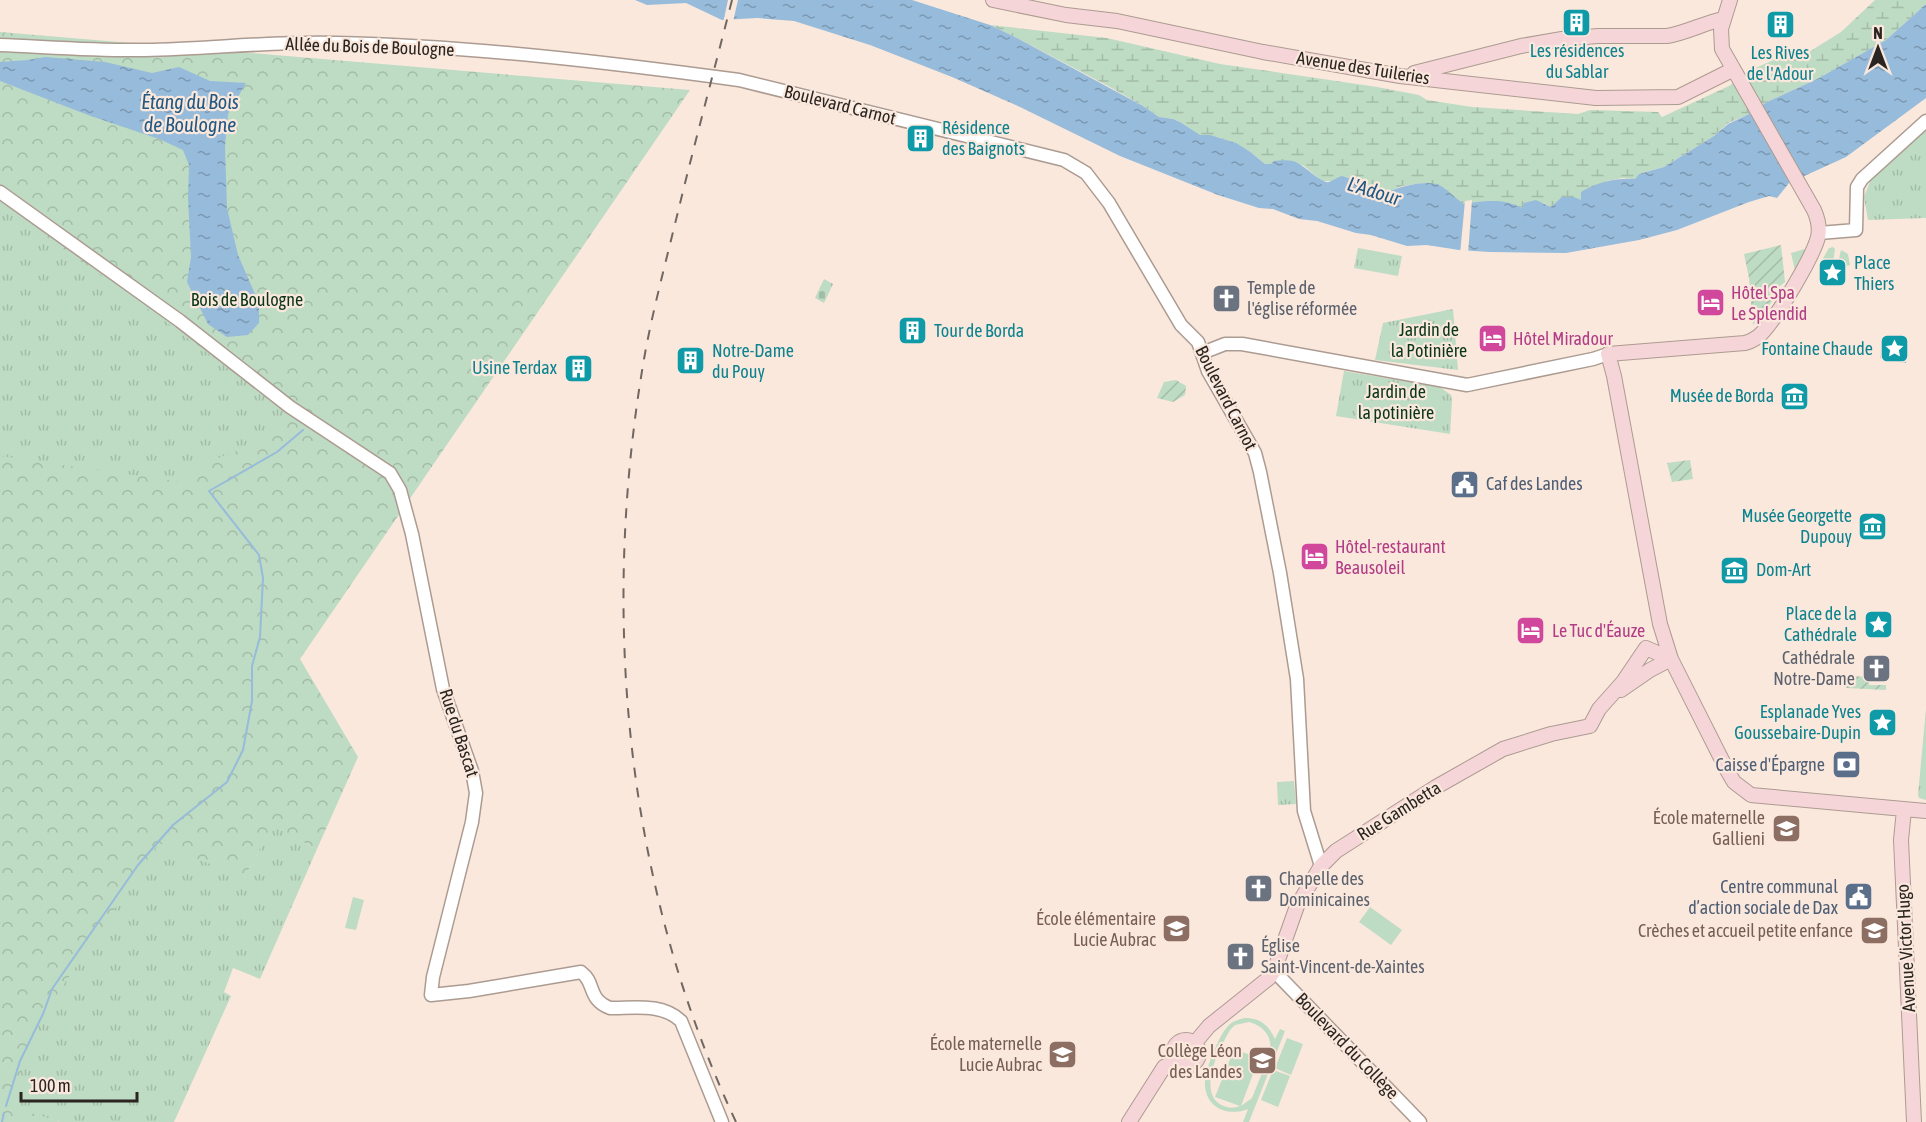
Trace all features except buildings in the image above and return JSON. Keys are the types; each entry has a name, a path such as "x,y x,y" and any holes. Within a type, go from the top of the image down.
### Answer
{"main road":[{"name":"Avenue des Tuileries","path":"993,0 1066,15 1117,21 1258,52 1400,76 1596,98 1678,97 1734,74"},
{"path":"1730,0 1721,28 1721,45 1734,74 1814,210 1818,219 1819,232 1815,247 1792,288 1759,336 1745,342 1608,354 1660,624 1671,659 1726,770 1751,795 1926,811"},
{"path":"1400,76 1521,46 1590,36 1667,36 1723,19"},
{"path":"1611,696 1646,648 1660,624"},
{"path":"1646,648 1671,659"},
{"path":"1611,696 1671,659"},
{"name":"Rue Gambetta","path":"1274,971 1297,906 1321,866 1336,850 1394,812 1503,749 1551,734 1590,726 1599,709 1611,696"},
{"name":"Avenue Victor Hugo","path":"1904,810 1901,840 1914,1122"},
{"path":"1129,1122 1164,1067 1176,1062 1173,1053 1178,1043 1185,1041 1194,1044 1201,1034 1260,987 1274,971"}],"street":[{"name":"Allée du Bois de Boulogne","path":"0,45 145,50 335,42 480,51 739,80"},
{"name":"Boulevard Carnot","path":"739,80 1064,159 1086,173 1109,203 1181,326 1198,342 1208,371 1255,453 1280,573 1297,679 1304,811 1321,866"},
{"path":"1819,232 1856,230 1857,187 1862,179 1926,121"},
{"name":"Rue du Bascat","path":"0,192 180,321 290,407 390,473 400,490 412,534 443,688 472,771 476,793 472,822 433,977 432,995 580,972 587,978 594,995 602,1005 610,1008 663,1009 672,1012 681,1021 722,1122"},
{"path":"1202,352 1225,344 1242,344 1462,384 1486,374 1597,352 1608,354"},
{"name":"Boulevard du Collège","path":"1274,971 1420,1122"}],"green space":[{"path":"1875,0 1926,0 1926,4 1886,40 1819,78 1728,123 1714,136 1664,167 1639,174 1635,179 1622,178 1607,181 1582,201 1556,204 1551,207 1544,203 1521,208 1505,202 1464,204 1423,183 1402,186 1389,192 1358,181 1322,181 1304,166 1292,161 1274,161 1271,164 1265,164 1249,151 1221,138 1199,135 1180,122 1159,117 1110,87 990,25 1107,38 1220,64 1377,87 1419,95 1427,100 1472,107 1578,114 1590,110 1658,112 1662,117 1729,86 1751,70 1796,50 1804,55 1841,32"},
{"name":"Bois de Boulogne","path":"0,32 690,90 300,659 358,757 317,849 272,827 244,878 28,1111 60,1122 0,1122"},
{"path":"1926,129 1926,218 1868,220 1864,197 1871,179"},
{"path":"0,204 180,332 286,413 262,441 193,468 189,483 0,456"},
{"path":"1781,245 1785,282 1779,287 1779,293 1753,325 1749,278 1744,254"},
{"path":"1358,248 1402,256 1398,276 1354,268"},
{"path":"1829,248 1835,249 1833,263 1828,265 1822,260"},
{"path":"1805,249 1806,253 1795,271 1791,253"},
{"path":"1841,250 1848,254 1850,265 1843,267 1838,263"},
{"path":"824,279 833,284 824,303 815,298"},
{"name":"Jardin de la Potinière","path":"1453,309 1458,370 1375,360 1383,323"},
{"name":"Jardin de la potinière","path":"1344,371 1440,387 1451,395 1450,434 1336,416"},
{"path":"1176,380 1186,386 1185,395 1173,402 1157,398 1164,382"},
{"path":"1690,460 1693,479 1672,482 1667,463"},
{"path":"1835,675 1869,677 1869,685 1886,685 1886,690 1847,688 1836,682"},
{"path":"1926,709 1926,800 1919,798 1918,795"},
{"path":"1294,781 1296,804 1278,805 1277,782"},
{"path":"272,826 317,849 260,979 233,968 224,992 231,996 174,1122 60,1122 10,1106 36,1026 159,843 244,878"},
{"path":"353,897 364,900 356,930 345,928"},
{"path":"1370,907 1402,930 1391,945 1359,922"},
{"path":"1243,1018 1256,1019 1264,1024 1275,1039 1280,1029 1285,1031 1249,1122 1243,1122 1248,1109 1233,1112 1219,1109 1214,1105 1209,1100 1205,1085 1210,1063 1221,1036 1231,1024","holes":["1249,1022 1263,1029 1269,1037 1270,1053 1252,1098 1241,1106 1259,1058 1234,1049 1215,1097 1240,1106 1225,1107 1212,1095 1210,1086 1213,1066 1230,1030 1235,1025"]},
{"path":"1287,1038 1303,1044 1291,1075 1275,1068"},
{"path":"1273,1070 1290,1076 1278,1107 1261,1100"}],"water":[{"name":"L'Adour","path":"635,0 912,0 990,25 1143,106 1159,117 1180,122 1200,135 1210,135 1236,143 1265,164 1271,164 1274,161 1293,161 1326,182 1342,176 1389,192 1415,184 1436,184 1464,204 1486,201 1501,202 1521,208 1524,203 1536,200 1551,207 1562,197 1574,197 1581,200 1581,192 1600,183 1635,179 1639,174 1664,167 1714,136 1728,124 1767,102 1819,78 1886,40 1926,4 1926,98 1846,157 1789,183 1777,198 1769,196 1749,202 1677,230 1639,240 1566,253 1459,250 1427,245 1407,246 1317,221 1299,219 1273,209 1259,208 1218,195 1120,156 952,77 870,45 794,21 757,18 722,20 686,3 647,5"},
{"name":"Étang du Bois de Boulogne","path":"45,57 105,62 152,73 179,67 210,81 246,83 228,114 225,146 227,208 238,255 259,303 259,323 248,335 227,337 208,324 187,282 191,257 189,165 183,150 159,139 0,81 0,62"},
{"name":"Fontaine Chaude","path":"1882,339 1907,341 1906,363 1880,358"}],"pier":[{"path":"728,0 738,0 733,22 723,23"},
{"path":"1472,200 1468,254 1460,254 1465,201"}],"waterway":[{"path":"6,1106 20,1061 43,1014 52,989 138,865 173,825 227,782 243,750 252,701 252,666 260,637 263,578 259,555 209,491 277,452 303,430"},
{"path":"2,1122 4,1113"}],"railway":[{"path":"732,0 662,275 644,359 631,456 624,553 625,651 632,748 647,844 669,939 698,1032 736,1122"}],"place":[{"name":"Les résidences du Sablar","path":"1577,22"},
{"name":"Les Rives de l'Adour","path":"1780,24"},
{"name":"Résidence des Baignots","path":"921,138"},
{"name":"Place Thiers","path":"1833,273"},
{"name":"Temple de l'église réformée","path":"1226,298"},
{"name":"Hôtel Spa Le Splendid","path":"1710,303"},
{"name":"Tour de Borda","path":"913,331"},
{"name":"Hôtel Miradour","path":"1492,339"},
{"name":"Fontaine Chaude","path":"1894,349"},
{"name":"Notre-Dame du Pouy","path":"691,361"},
{"name":"Usine Terdax","path":"578,368"},
{"name":"Musée de Borda","path":"1795,396"},
{"name":"Caf des Landes","path":"1465,484"},
{"name":"Musée Georgette Dupouy","path":"1873,526"},
{"name":"Hôtel-restaurant Beausoleil","path":"1314,557"},
{"name":"Dom-Art","path":"1735,570"},
{"name":"Place de la Cathédrale","path":"1878,624"},
{"name":"Le Tuc d'Éauze","path":"1531,631"},
{"name":"Cathédrale Notre-Dame","path":"1876,668"},
{"name":"Esplanade Yves Goussebaire-Dupin","path":"1882,722"},
{"name":"Caisse d'Épargne","path":"1846,765"},
{"name":"École maternelle Gallieni","path":"1786,828"},
{"name":"Chapelle des Dominicaines","path":"1258,889"},
{"name":"Centre communal d’action sociale de Dax","path":"1859,897"},
{"name":"École élémentaire Lucie Aubrac","path":"1177,929"},
{"name":"Crèches et accueil petite enfance","path":"1874,931"},
{"name":"Église Saint-Vincent-de-Xaintes","path":"1240,956"},
{"name":"École maternelle Lucie Aubrac","path":"1063,1054"},
{"name":"Collège Léon des Landes","path":"1263,1061"}]}
